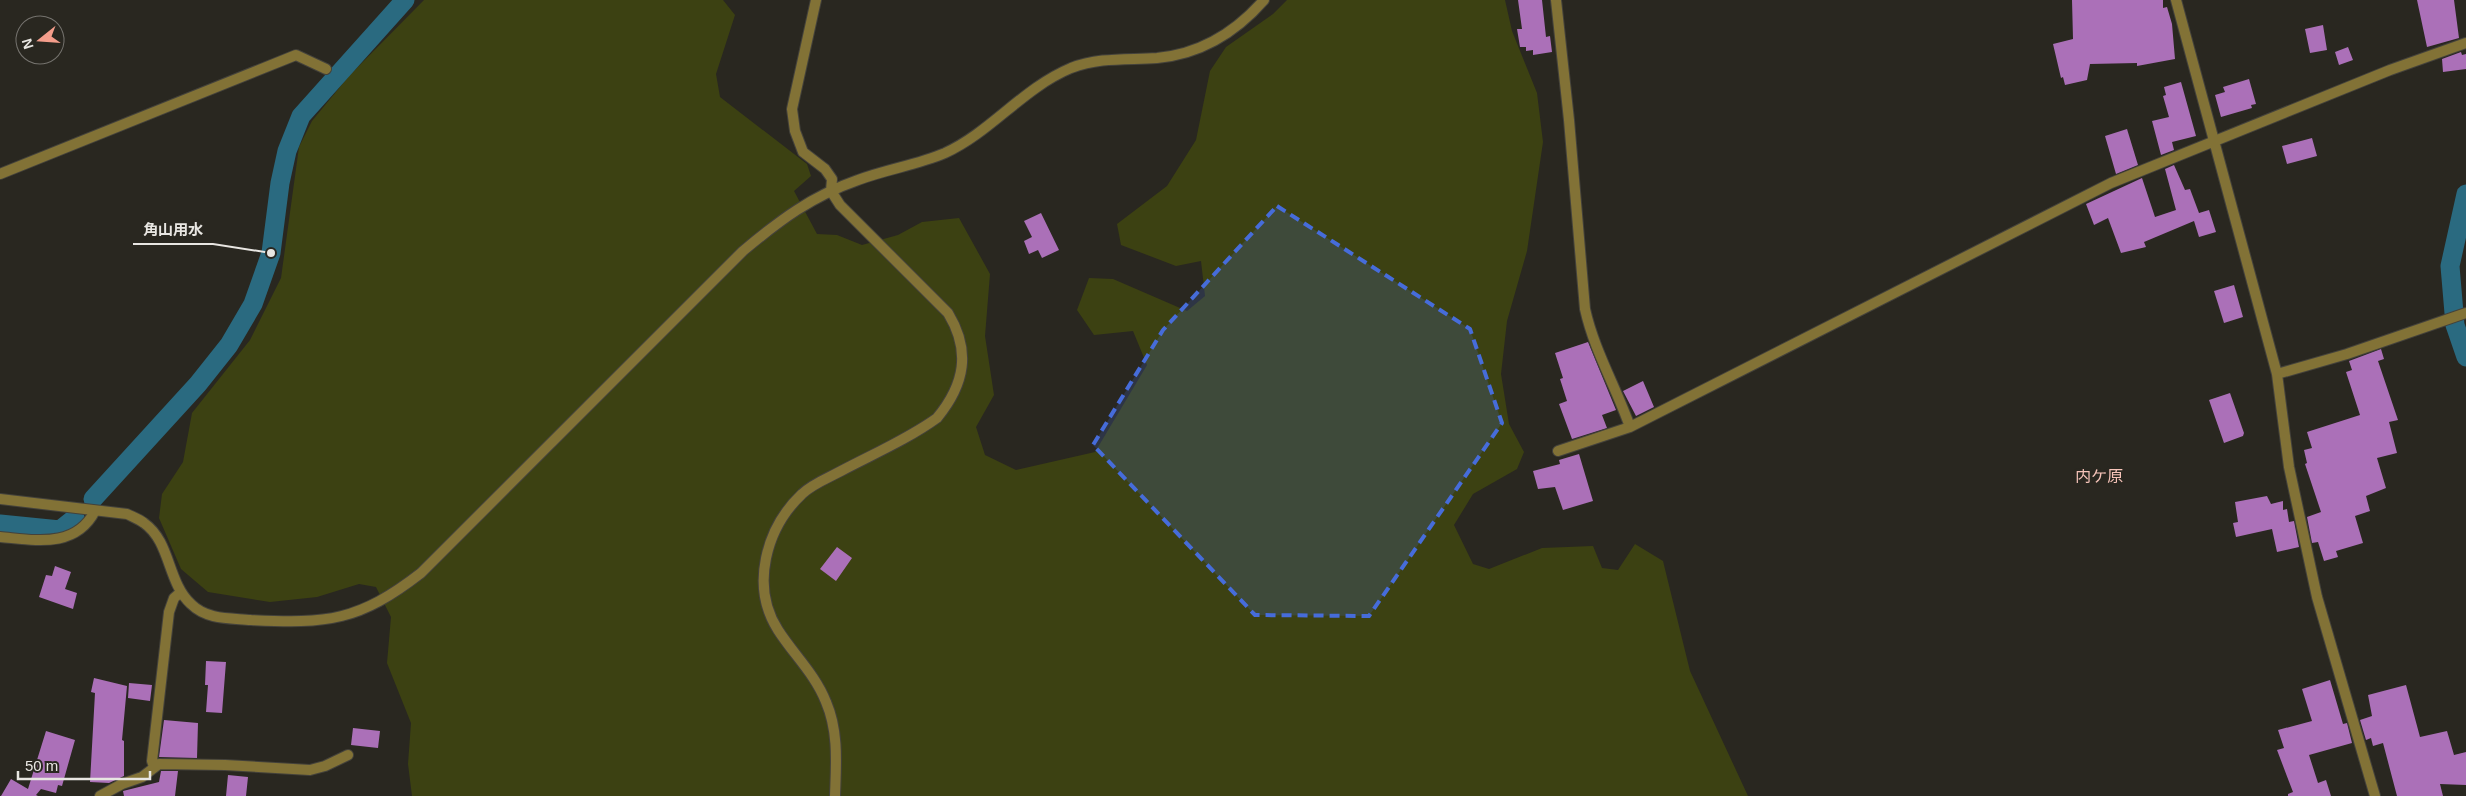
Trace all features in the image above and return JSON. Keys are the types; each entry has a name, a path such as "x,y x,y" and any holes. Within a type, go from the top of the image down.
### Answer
{"street":[{"path":"816,0 792,109 795,131 803,152 825,169 832,179 832,191 840,205 948,313 957,328 962,347 963,366 958,385 950,402 938,418 803,493 776,526 769,545 764,582 769,608 778,631 812,674 827,704 836,746 835,796"},
{"path":"0,499 127,514 145,523 157,537 172,577 181,592 190,603 203,613 220,618 295,622 325,621 373,606 398,591 421,573 743,251 780,220 815,198 859,179 946,152 971,136 1031,90 1073,68 1100,60 1157,58 1206,46 1228,34 1248,18 1264,0"},
{"path":"1556,0 1569,120 1585,309 1591,335 1614,383 1630,427"},
{"path":"2176,0 2277,374 2289,467 2317,597 2374,796"},
{"path":"1558,451 1630,427 2111,183 2390,70 2466,43"},
{"path":"0,174 296,55 326,69"},
{"path":"2277,374 2347,354 2459,316"},
{"path":"0,537 50,542 62,540 90,520 94,511"},
{"path":"154,767 154,743 164,642 169,612 174,598 181,592"},
{"path":"100,796 142,777 154,767 169,764 310,770 325,766 348,754"}],"highlighted area":[{"path":"1277,206 1470,329 1502,423 1369,616 1255,615 1093,445 1163,330"}],"green space":[{"path":"424,0 723,0 735,15 716,74 720,97 807,164 811,176 794,191 817,234 837,235 862,245 898,235 922,222 959,218 990,274 985,336 994,395 976,427 985,455 1016,470 1095,452 1147,365 1133,331 1094,335 1077,310 1089,278 1113,279 1187,311 1205,296 1201,261 1176,266 1121,245 1117,224 1167,186 1196,140 1210,71 1226,47 1273,14 1287,0 1505,0 1512,31 1537,93 1543,142 1527,251 1507,321 1501,374 1509,424 1524,452 1517,469 1473,494 1454,525 1473,564 1489,569 1542,548 1593,546 1602,568 1618,570 1635,544 1663,561 1690,671 1748,796 412,796 408,764 411,723 387,663 391,617 376,587 359,584 317,597 270,602 208,592 181,569 159,518 162,494 183,462 192,413 250,340 281,278 299,147 312,121 349,76"}],"building":[{"path":"1518,0 1542,0 1546,37 1550,36 1552,52 1533,55 1533,50 1526,51 1526,47 1520,47 1517,29 1522,29"},
{"path":"2072,0 2163,0 2163,8 2167,7 2172,24 2175,59 2137,66 2137,63 2090,64 2087,80 2065,85 2063,77 2061,78 2053,44 2073,39"},
{"path":"2417,0 2454,0 2459,38 2427,47"},
{"path":"2323,25 2327,50 2310,53 2305,29"},
{"path":"2348,47 2353,60 2339,65 2335,52"},
{"path":"2461,52 2462,55 2466,54 2466,69 2443,72 2442,59"},
{"path":"2249,79 2256,104 2251,105 2252,108 2221,117 2215,95 2225,92 2223,87"},
{"path":"2181,82 2196,136 2172,142 2174,150 2161,155 2152,121 2169,117 2163,96 2166,95 2164,87"},
{"path":"2127,129 2138,165 2116,174 2105,136"},
{"path":"2312,138 2317,156 2287,164 2282,146"},
{"path":"2174,165 2185,190 2190,189 2199,213 2209,210 2216,232 2199,237 2194,221 2144,242 2146,247 2121,253 2108,218 2094,225 2086,204 2142,178 2155,217 2176,210 2165,169"},
{"path":"1041,213 1059,250 1042,258 1038,250 1029,254 1024,241 1032,237 1024,221"},
{"path":"2234,285 2243,317 2224,323 2214,291"},
{"path":"1588,342 1616,410 1602,415 1607,428 1572,439 1559,404 1567,401 1560,379 1563,378 1555,353"},
{"path":"2381,349 2384,359 2378,361 2398,420 2389,422 2397,453 2377,458 2386,488 2366,496 2370,511 2355,516 2363,543 2336,551 2338,557 2324,561 2318,542 2312,543 2307,517 2321,512 2305,464 2307,463 2304,450 2312,448 2307,432 2360,415 2346,372 2352,370 2349,361"},
{"path":"1643,381 1654,407 1636,416 1623,391"},
{"path":"2230,393 2244,433 2243,436 2224,443 2209,400"},
{"path":"1579,454 1593,501 1563,510 1555,487 1538,489 1533,471 1560,464 1559,460"},
{"path":"2267,496 2271,504 2283,501 2283,510 2287,509 2289,522 2294,521 2299,547 2277,552 2272,529 2236,537 2233,523 2238,522 2235,502"},
{"path":"837,547 852,558 836,581 820,569"},
{"path":"55,566 71,572 65,589 77,593 73,609 39,597 46,575 52,576"},
{"path":"206,661 226,662 222,713 206,712 208,685 205,685"},
{"path":"94,678 127,686 122,740 124,741 124,776 109,783 90,782 95,693 91,692"},
{"path":"2330,680 2343,724 2347,723 2352,743 2309,755 2318,783 2326,780 2331,796 2288,796 2288,794 2293,792 2277,750 2284,748 2278,730 2312,721 2302,689"},
{"path":"129,683 152,685 150,701 128,698"},
{"path":"2406,685 2420,737 2447,731 2454,755 2466,752 2466,785 2440,784 2443,796 2397,796 2383,743 2373,746 2371,738 2366,740 2360,720 2372,716 2368,695"},
{"path":"164,720 198,723 197,758 159,757"},
{"path":"353,728 380,731 378,748 351,745"},
{"path":"46,731 75,740 62,786 58,785 56,793 41,789 36,795 38,796 1,796 11,779 28,789"},
{"path":"161,771 178,771 175,796 124,796 123,791 159,782"},
{"path":"228,775 248,777 246,796 226,796"}],"waterway":[{"path":"93,499 198,384 229,345 253,304 271,253 280,183 287,151 301,116 405,0"},
{"path":"2466,194 2450,266 2455,325 2466,357"},
{"path":"0,524 60,530 75,518"}],"place":[{"name":"角山用水","path":"271,253"}],"district":[{"name":"内ケ原","path":"2099,476"}]}
